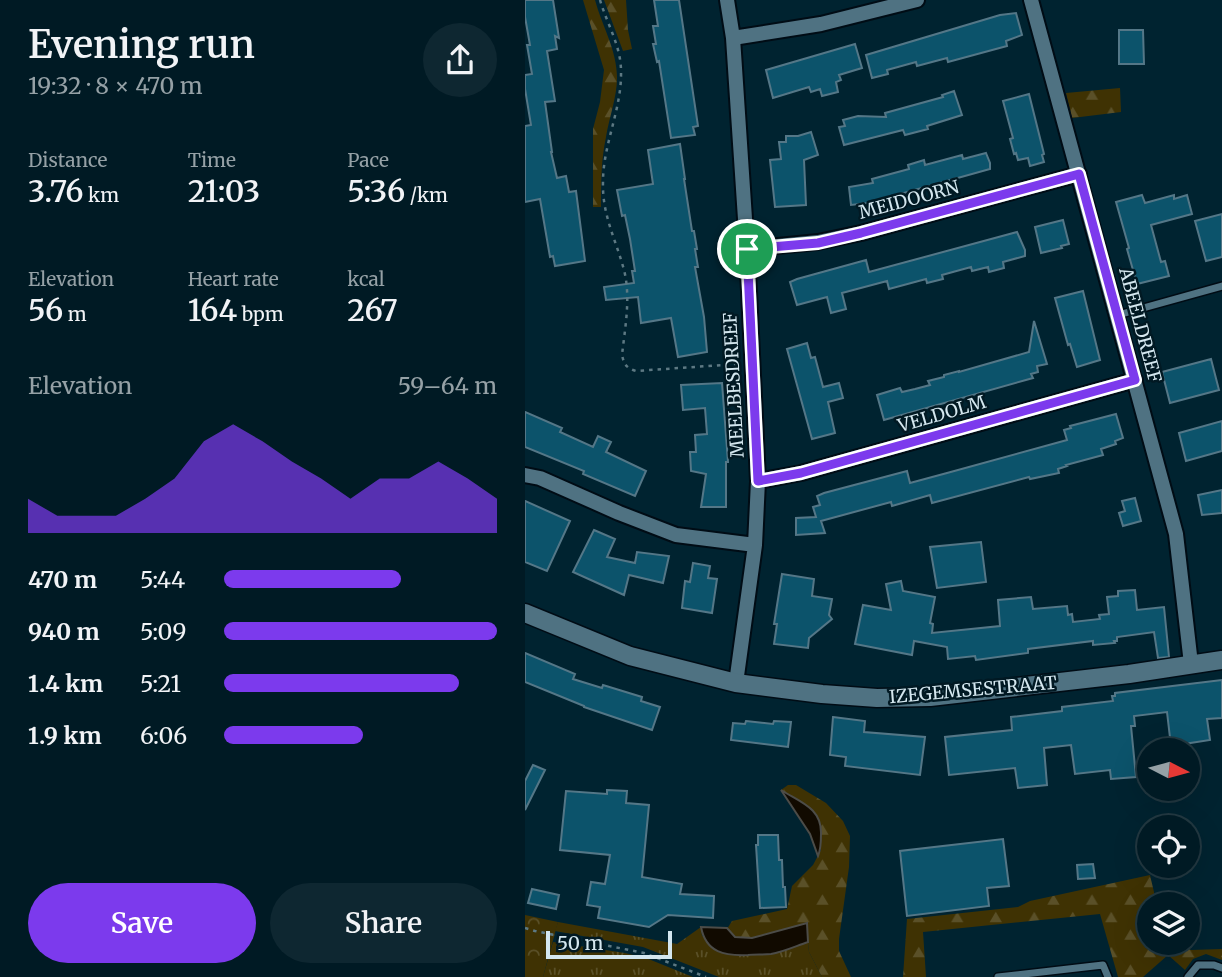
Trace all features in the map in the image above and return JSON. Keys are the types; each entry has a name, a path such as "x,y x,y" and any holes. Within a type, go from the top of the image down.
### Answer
{"street":[{"name":"MEELBESDREEF","path":"727,0 733,38 747,249 758,481 755,545 736,683"},
{"path":"733,38 821,24 917,0"},
{"name":"ABEELDREEF","path":"1031,0 1176,534 1191,664"},
{"name":"MEIDOORN","path":"747,249 818,243 1079,174"},
{"name":"VELDOLM","path":"758,481 801,473 1135,380"},
{"path":"525,475 540,478 676,535 755,545"},
{"name":"IZEGEMSESTRAAT","path":"525,613 630,656 736,683 877,698 930,697 1129,674 1222,660"}],"lane":[{"path":"1118,315 1222,286"},
{"path":"998,977 1103,965 1108,977"},
{"path":"1188,977 1198,965 1222,968"}],"path":[{"path":"600,0 619,52 621,69 621,84 603,182 609,226 627,286 622,355 624,364 628,369 651,371 752,363"},
{"path":"525,928 644,953 706,977"}],"green space":[{"path":"583,0 595,0 612,48 617,78 603,154 601,207 593,207 593,129 604,70"},
{"path":"604,0 626,0 632,49 623,51"},
{"path":"1120,88 1121,112 1072,118 1066,93"},
{"path":"788,785 796,785 826,803 843,821 850,836 839,951 851,977 822,977 809,952 806,924 752,938 735,937 727,929 732,921 787,909 792,886 813,865 821,850 792,797 781,790"},
{"path":"1137,878 1151,878 1154,892 1137,892 1137,955 1168,955 1143,977 1118,977 1100,914 923,932 926,977 903,977 907,919 1018,907 1030,901"},
{"path":"525,915 558,922 543,977 525,977"},
{"path":"558,922 677,944 701,927 702,936 771,954 808,942 809,952 822,977 719,977 643,947 555,931"},
{"path":"553,942 646,958 693,977 543,977"},
{"path":"1222,949 1222,960 1206,954 1193,959 1185,970 1168,955 1200,955 1200,950"}],"shaded area":[{"path":"781,790 809,807 818,818 821,834 818,856 810,834"},
{"path":"807,923 808,942 771,954 732,955 718,951 707,942 701,927 727,928 735,937 752,938"}],"building":[{"path":"525,0 553,0 559,38 555,36 557,49 547,51 555,101 545,102 551,152 557,178 566,176 569,192 576,191 585,261 555,266 553,256 550,257 540,199 525,202 525,126 531,125 525,75 532,74 527,45 530,45"},
{"path":"654,0 679,0 698,126 693,127 695,135 671,138 659,61 657,62 653,44 656,44 653,26 658,26"},
{"path":"1016,13 1022,35 1006,41 1007,46 948,62 947,58 917,66 916,62 887,70 888,74 872,78 866,55 1000,15"},
{"path":"1119,30 1143,30 1144,64 1119,64"},
{"path":"855,44 862,68 839,75 841,80 836,82 838,92 822,96 820,89 811,92 809,87 773,98 766,70"},
{"path":"954,91 962,115 905,135 903,130 844,145 839,127 845,126 843,120 858,116 886,117 885,113 943,97 942,95"},
{"path":"1029,94 1044,154 1044,162 1030,166 1028,158 1018,160 1016,153 1014,154 1010,139 1013,138 1003,101"},
{"path":"811,132 818,155 804,160 806,205 775,207 770,160 781,159 779,142 786,142 786,136"},
{"path":"680,144 697,249 698,267 695,267 707,352 678,357 671,318 641,323 638,297 606,300 604,287 634,283 630,239 617,190 653,184 648,150"},
{"path":"986,153 990,169 868,203 851,205 849,187 873,183 872,179 909,169 908,165 924,160 925,165 962,155 963,159"},
{"path":"1142,195 1145,203 1174,195 1174,199 1187,195 1192,214 1151,225 1161,262 1165,261 1169,276 1137,284 1116,202"},
{"path":"1222,214 1222,257 1206,261 1195,221"},
{"path":"1063,220 1069,244 1041,253 1035,227"},
{"path":"1017,232 1025,256 1003,262 1004,268 989,272 988,267 972,271 971,267 942,275 943,279 927,283 926,279 889,289 887,281 842,293 846,309 831,313 827,297 797,305 790,282 866,260 869,272"},
{"path":"1083,291 1100,360 1077,367 1055,298"},
{"path":"1034,321 1047,364 1037,366 1038,372 1031,374 1033,378 884,420 877,395 900,388 902,392 930,385 928,381 944,375 1029,352"},
{"path":"807,343 811,358 815,357 823,387 839,383 843,398 828,402 835,433 812,439 787,349"},
{"path":"1211,359 1219,390 1170,403 1162,372"},
{"path":"722,383 728,462 726,507 701,507 706,474 691,471 690,452 696,452 695,435 707,434 705,408 683,410 681,385"},
{"path":"525,412 562,428 560,432 593,447 598,436 611,442 606,452 646,471 635,496 525,447"},
{"path":"1116,414 1123,438 1115,441 1116,444 1101,449 1103,455 1066,465 1058,469 1059,473 1030,479 1029,477 932,503 930,495 892,506 891,502 821,521 825,533 796,535 796,518 816,517 813,507 820,505 817,496 824,493 907,471 910,483 947,473 1067,440 1064,430 1071,428 1070,426"},
{"path":"1222,421 1222,451 1186,461 1179,433"},
{"path":"1222,490 1222,513 1202,515 1198,495"},
{"path":"1135,498 1141,521 1123,526 1119,513 1125,511 1122,501"},
{"path":"525,501 570,521 547,571 525,562"},
{"path":"594,530 615,539 607,557 635,563 637,552 669,556 663,583 629,575 624,595 573,572"},
{"path":"981,542 986,582 937,588 930,547"},
{"path":"693,563 710,566 708,578 717,579 712,613 682,608 685,581 690,582"},
{"path":"782,574 814,579 812,596 832,599 829,615 832,619 809,638 808,648 774,644 777,624 774,624"},
{"path":"901,581 903,591 935,597 930,623 933,624 932,633 1000,626 998,600 1031,597 1033,609 1067,606 1068,615 1072,614 1073,622 1100,619 1099,615 1109,614 1107,597 1118,596 1118,591 1135,590 1137,610 1164,607 1169,657 1158,658 1154,632 1117,637 1115,643 1093,645 1093,641 1028,649 1028,653 976,660 975,656 948,659 947,647 914,641 912,655 855,644 863,605 891,610 886,584"},
{"path":"525,653 575,674 573,679 642,697 641,701 660,707 652,730 584,707 525,682"},
{"path":"1222,680 1222,718 1207,719 1210,740 1201,741 1201,738 1170,738 1167,712 1134,716 1135,726 1131,726 1136,777 1111,779 1110,770 1075,774 1071,745 1044,748 1047,785 1018,788 1015,768 949,775 945,737 1012,730 1011,717 1113,701 1112,696 1115,696 1115,693"},
{"path":"833,717 865,721 864,732 925,737 920,775 845,766 846,757 830,755"},
{"path":"746,721 773,724 774,721 791,722 788,747 731,740 733,723 745,724"},
{"path":"533,765 545,770 525,810 525,781"},
{"path":"607,790 627,791 626,803 649,805 642,877 682,884 680,894 714,896 713,918 668,915 649,927 598,918 600,907 587,905 591,882 605,884 610,855 560,850 566,791 607,794"},
{"path":"758,835 778,835 786,907 760,908 756,845"},
{"path":"1003,839 1009,886 987,888 989,906 907,916 900,851"},
{"path":"1093,864 1095,878 1078,879 1077,865"},
{"path":"532,889 559,895 556,909 528,903"}],"route":[{"path":"1079,174 1135,380 801,473 758,481 747,249 818,243 1079,174"}]}
